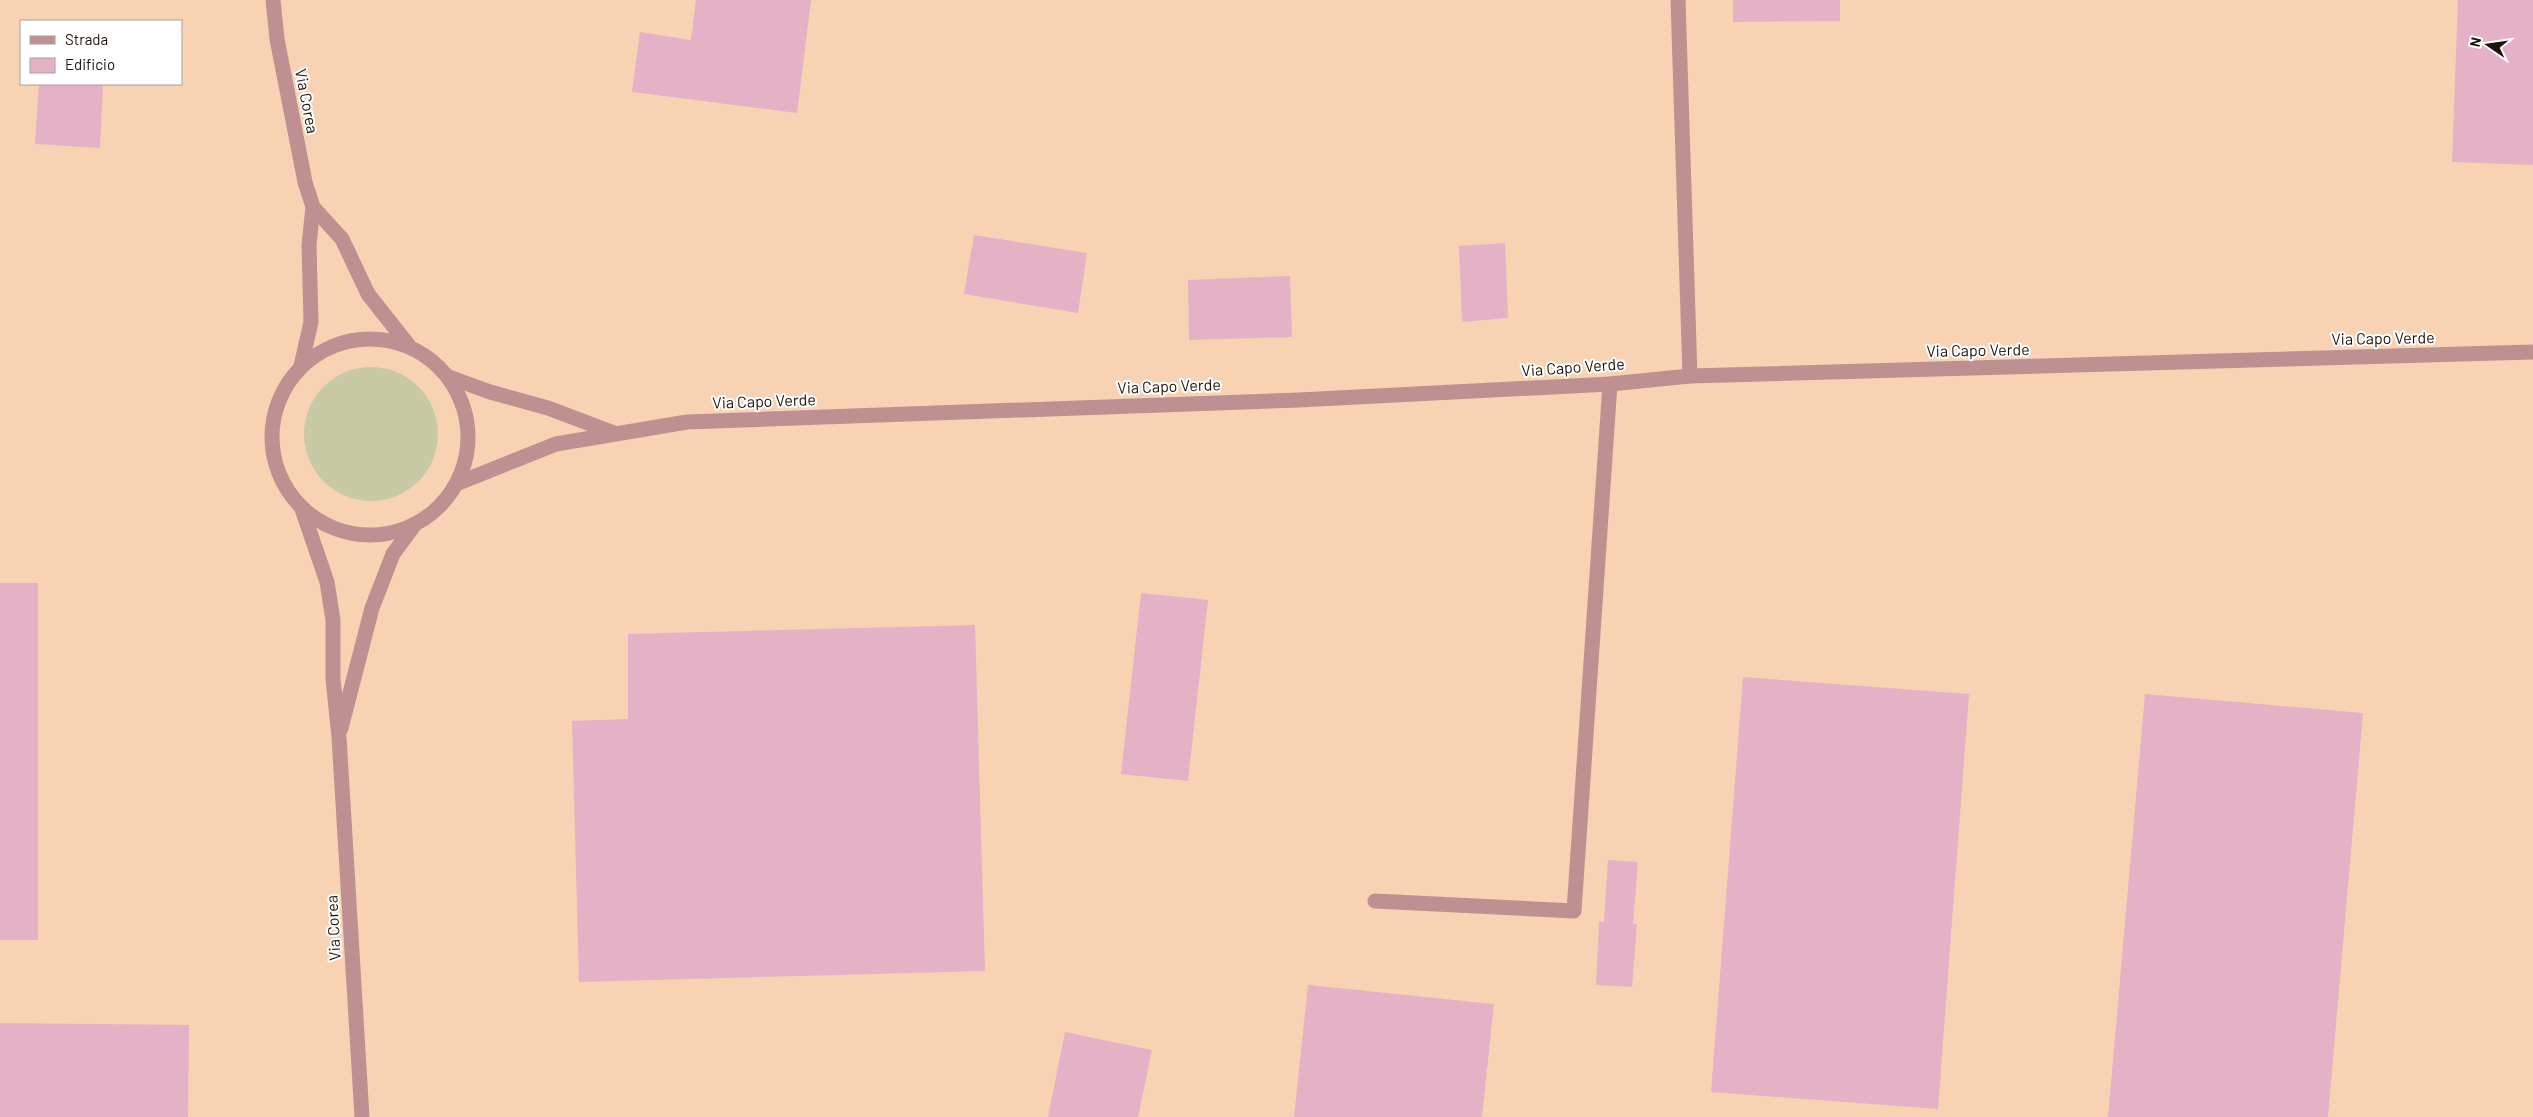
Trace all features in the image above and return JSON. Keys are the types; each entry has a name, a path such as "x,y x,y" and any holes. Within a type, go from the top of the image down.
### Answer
{"street":[{"name":"Via Corea","path":"274,0 277,39 305,182 313,207"},
{"path":"1678,0 1690,376"},
{"path":"313,207 342,239 368,294 409,346"},
{"path":"301,366 311,322 309,245 313,207"},
{"path":"364,338 387,340 409,346 436,363 449,377 464,408 468,429 467,450 456,484 437,508 415,524 386,534 352,534 325,525 302,508 283,484 276,467 272,448 272,424 279,399 288,382 301,366 329,346 364,338"},
{"name":"Via Capo Verde","path":"456,484 556,444 687,422 1299,400 1610,384 1690,376 2533,352"},
{"path":"449,377 490,392 548,408 616,433"},
{"path":"1375,901 1574,911 1610,384"},
{"path":"302,508 327,582 333,620 332,679 339,736"},
{"path":"339,736 372,608 393,554 415,524"},
{"name":"Via Corea","path":"339,736 362,1117"}],"shaded area":[{"path":"0,0 2533,0 2533,1117 0,1117"}],"green space":[{"path":"371,367 396,372 418,387 433,409 438,434 433,459 418,481 396,496 371,501 346,496 324,481 309,459 304,434 309,409 324,387 346,372"}],"building":[{"path":"696,0 811,0 797,113 632,92 640,32 691,40"},
{"path":"1733,0 1840,0 1840,21 1733,22"},
{"path":"2458,0 2533,0 2533,165 2452,162"},
{"path":"39,85 103,85 100,148 35,144"},
{"path":"974,235 1087,253 1078,313 964,294"},
{"path":"1505,243 1508,318 1462,322 1459,246"},
{"path":"1290,276 1292,337 1189,340 1188,280"},
{"path":"0,583 38,583 38,940 0,940"},
{"path":"1141,593 1208,600 1188,781 1121,774"},
{"path":"975,625 985,971 579,982 572,721 628,719 628,634"},
{"path":"1743,677 1969,694 1938,1109 1711,1092"},
{"path":"2145,694 2363,713 2328,1117 2108,1117"},
{"path":"1608,860 1638,862 1633,924 1637,924 1632,987 1596,985 1599,922 1604,922"},
{"path":"1308,985 1494,1004 1482,1117 1294,1117"},
{"path":"0,1023 189,1025 188,1117 0,1117"},
{"path":"1065,1032 1152,1050 1138,1117 1048,1117"}]}
